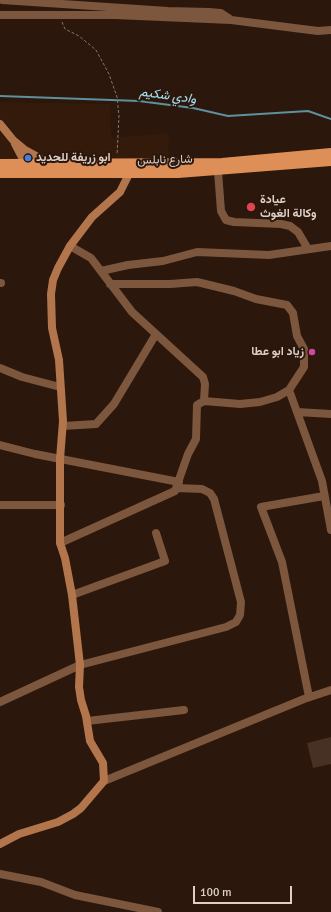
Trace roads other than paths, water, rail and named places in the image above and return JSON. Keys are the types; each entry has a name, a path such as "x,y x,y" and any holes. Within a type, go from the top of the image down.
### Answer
{"main road":[{"name":"شارع نابلس","path":"0,164 222,162 331,153"},
{"name":"شارع نابلس","path":"0,173 129,174 218,171 331,161"}],"street":[{"path":"2,0 221,13 231,20"},
{"path":"0,15 115,15 231,20 318,31 331,30"},
{"path":"0,124 13,140 25,164"},
{"path":"13,140 31,154 51,163"},
{"path":"218,171 221,211 226,220 234,222 281,224 290,226 298,232 308,249"},
{"path":"104,781 103,763 90,741 79,687 80,666 72,595 60,543 60,459 63,426 59,360 52,328 51,294 53,280 70,246 92,217 120,192 129,174"},
{"path":"70,246 91,258 132,312 180,358 203,377 205,384 204,401"},
{"path":"101,271 128,265 163,261 197,252 269,254 331,246"},
{"path":"60,543 172,492 178,485 188,454 197,436 197,405 204,401 230,404 250,404 277,397 289,390 304,367 304,349 297,336 294,316 287,305 256,300 234,291 197,282 170,284 110,284"},
{"path":"63,426 96,424 114,404 156,334"},
{"path":"0,368 22,377 60,387"},
{"path":"289,390 318,470 331,528"},
{"path":"297,412 331,414"},
{"path":"0,445 178,485 202,488 210,493 214,499 241,602 241,611 238,618 233,624 226,628 80,666 0,702"},
{"path":"310,697 282,562 261,507 324,496"},
{"path":"0,505 61,505"},
{"path":"72,595 165,560 156,532"},
{"path":"0,844 19,834 58,822 73,814 81,808 104,781 310,697 331,690"},
{"path":"87,721 184,710"},
{"path":"0,874 40,882 75,896 158,912"}],"waterway":[{"name":"وادي شكيم","path":"0,96 139,101 193,108 228,116 308,111 331,119"}],"place":[{"name":"ابو زريفة للحديد","path":"28,158"},
{"name":"عيادة وكالة الغوث","path":"251,207"},
{"name":"زياد ابو عطا","path":"312,352"}]}
